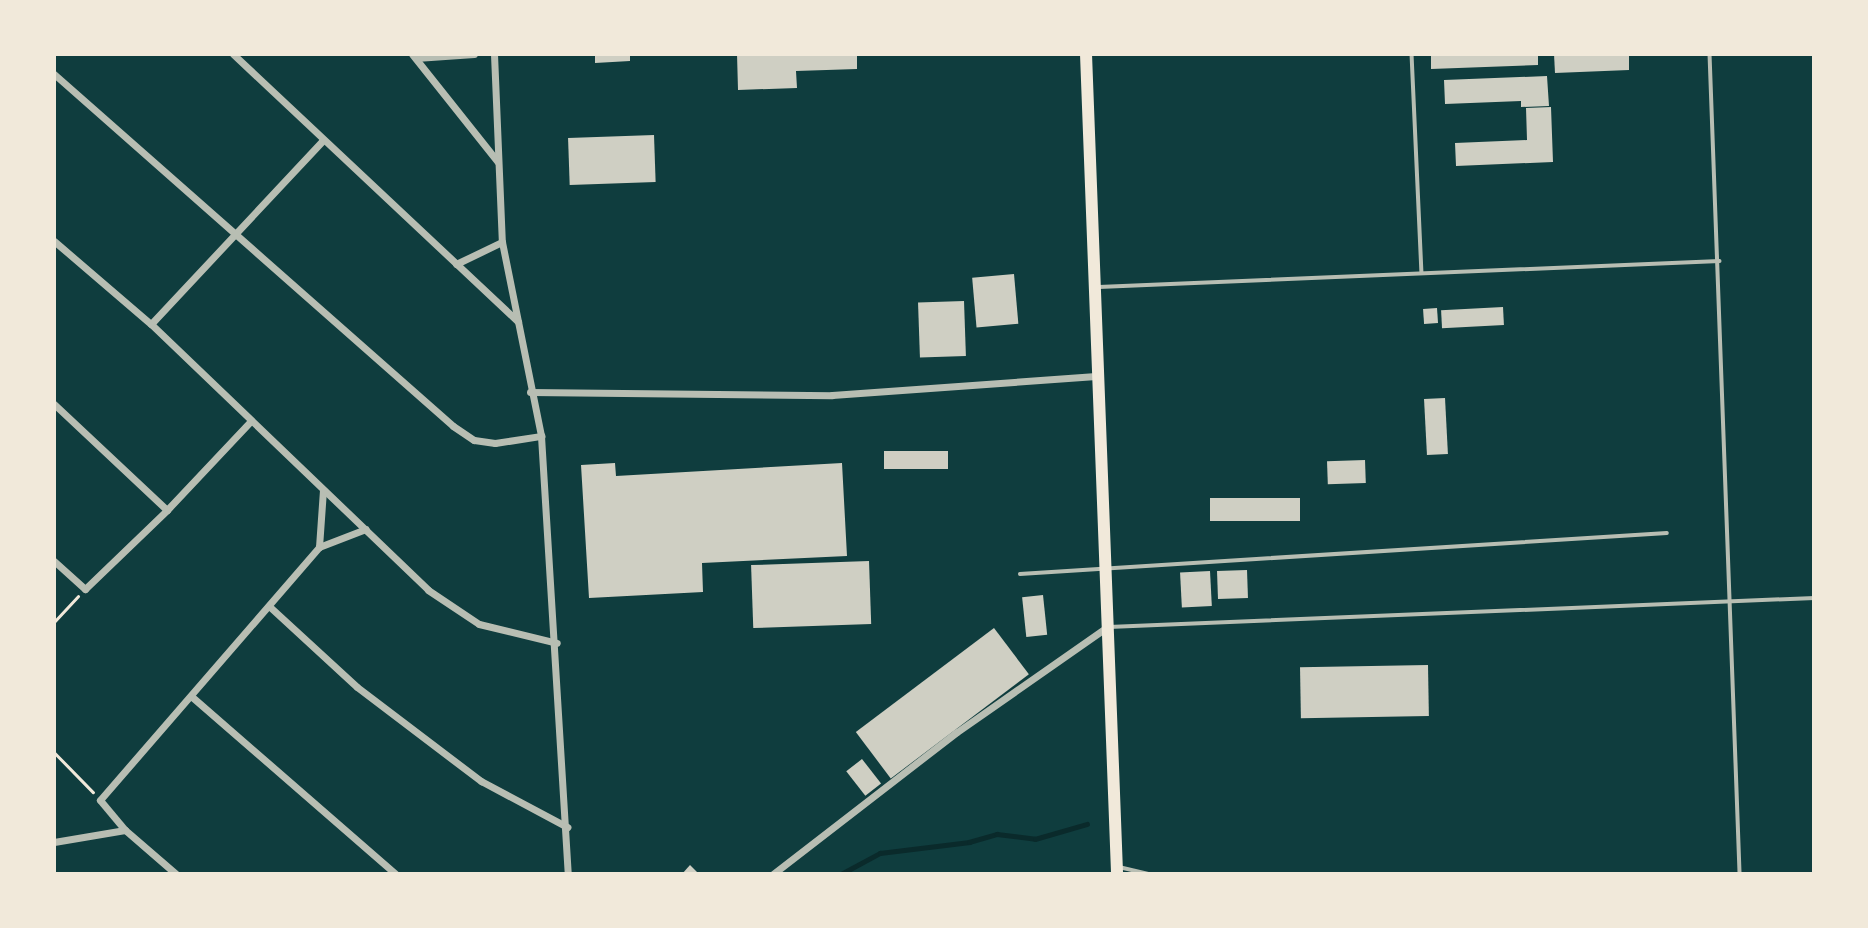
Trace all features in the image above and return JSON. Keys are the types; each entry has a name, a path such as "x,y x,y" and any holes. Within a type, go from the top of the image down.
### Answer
{"highway":[{"path":"1086,54 1117,870"}],"street":[{"path":"233,54 519,322"},
{"path":"414,56 474,54"},
{"path":"494,54 502,242 541,436 557,643 568,874"},
{"path":"414,56 498,162"},
{"path":"54,74 235,236 474,440 521,442 541,436"},
{"path":"151,324 323,140"},
{"path":"54,241 151,324 249,423 463,616 493,630 557,643"},
{"path":"456,264 502,242"},
{"path":"530,391 832,395 1099,376"},
{"path":"54,404 167,510"},
{"path":"54,561 85,589 167,510 249,423"},
{"path":"319,547 323,490"},
{"path":"176,874 125,830 100,800 270,607 319,547 366,529"},
{"path":"270,607 357,687 481,781 567,827"},
{"path":"773,874 957,732 1108,627"},
{"path":"191,696 396,874"},
{"path":"54,842 125,830"}],"lane":[{"path":"1412,54 1423,274"},
{"path":"1710,54 1740,874"},
{"path":"1096,287 1719,261"},
{"path":"1020,574 1667,533"},
{"path":"1108,627 1814,598"},
{"path":"1117,870 1149,874"}],"path":[{"path":"54,622 85,589"},
{"path":"54,752 100,800"}],"building":[{"path":"595,54 630,54 630,61 595,63"},
{"path":"737,54 857,54 857,69 796,71 797,88 738,90"},
{"path":"1431,54 1538,54 1538,65 1431,69"},
{"path":"1554,54 1629,54 1629,70 1555,73"},
{"path":"1547,76 1549,106 1521,107 1521,101 1445,104 1444,80"},
{"path":"1551,107 1553,162 1456,166 1455,143 1527,140 1526,108"},
{"path":"654,135 656,182 570,185 568,138"},
{"path":"1014,274 1018,324 977,327 972,278"},
{"path":"964,301 966,356 920,358 918,303"},
{"path":"1503,307 1504,325 1442,328 1441,310"},
{"path":"1437,308 1438,323 1424,324 1423,309"},
{"path":"1445,398 1448,454 1427,455 1424,399"},
{"path":"884,451 948,451 948,469 884,469"},
{"path":"1365,460 1366,483 1328,484 1327,461"},
{"path":"615,463 616,476 842,463 847,556 702,563 703,592 589,598 581,465"},
{"path":"1210,498 1300,498 1300,521 1210,521"},
{"path":"869,561 871,624 753,628 751,565"},
{"path":"1247,570 1248,598 1218,599 1217,571"},
{"path":"1210,571 1212,606 1182,608 1180,573"},
{"path":"1043,595 1047,635 1026,637 1022,597"},
{"path":"994,628 1029,674 891,778 856,732"},
{"path":"1428,665 1429,716 1301,718 1300,667"},
{"path":"862,759 881,783 865,796 846,771"},
{"path":"690,865 699,874 682,874"}],"waterway":[{"path":"841,874 880,853 969,842 997,834 1035,839 1087,824"}]}
